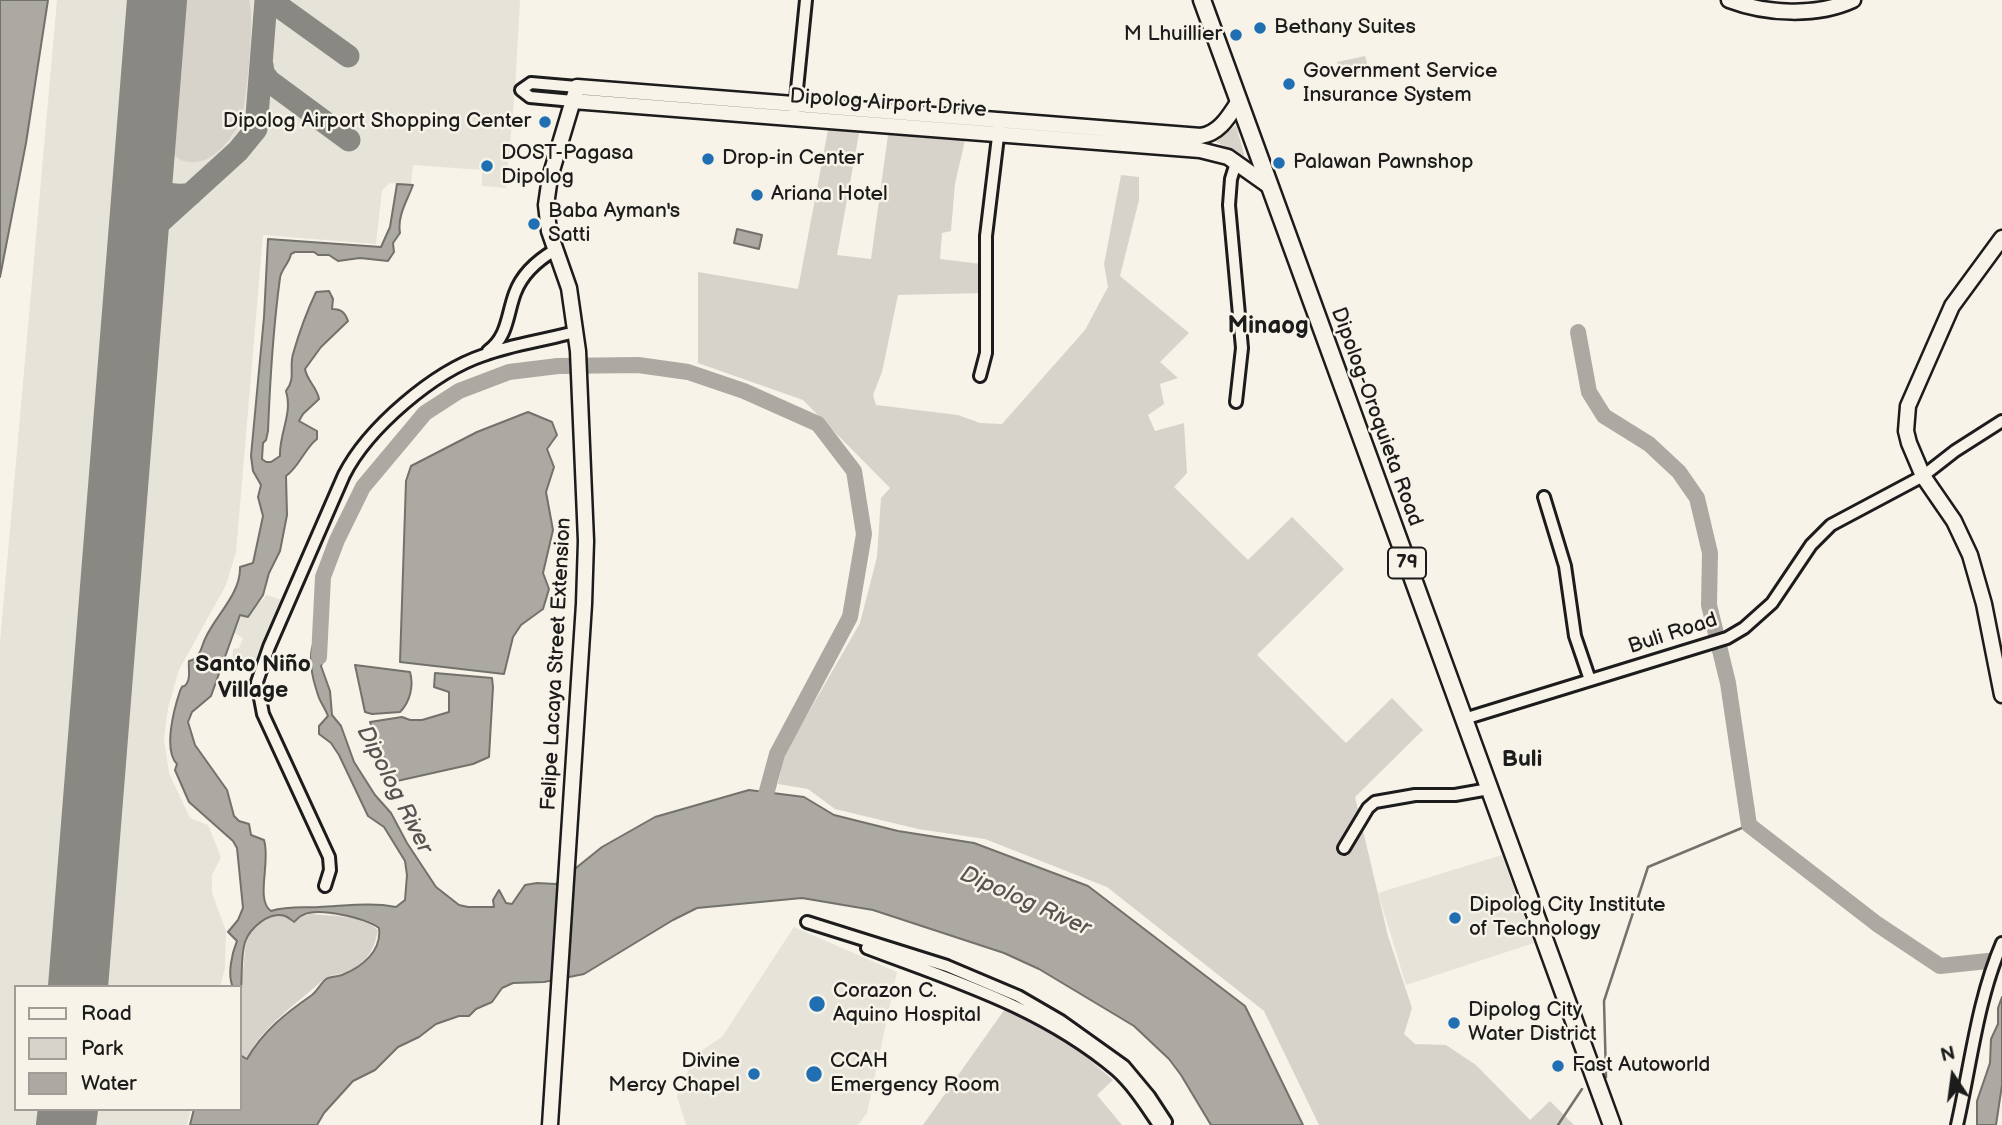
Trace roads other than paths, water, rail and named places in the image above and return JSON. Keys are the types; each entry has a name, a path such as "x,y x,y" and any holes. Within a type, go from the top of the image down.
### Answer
{"highway":[{"name":"Dipolog-Oroquieta Road","path":"1202,0 1612,1125"}],"main road":[{"path":"1728,0 1743,5 1807,11 1832,8 1853,0"},
{"name":"Dipolog Airport Drive","path":"575,94 1200,143 1269,186"},
{"name":"Felipe Lacaya Street Extension","path":"550,1125 561,981 586,541 578,351 569,289 547,219 547,191 575,94"},
{"path":"1200,143 1219,127 1238,101"},
{"path":"2002,238 1952,306 1908,407 1906,431 1923,476 1954,521 1970,555 1984,604 2002,695"}],"street":[{"path":"794,111 806,0"},
{"path":"980,376 986,353 986,236 999,127"},
{"path":"1236,163 1231,179 1229,205 1242,348 1236,402"},
{"path":"326,886 330,870 329,857 263,714 257,682 353,457 372,433 419,393 498,344 515,292 525,274 555,250"},
{"path":"483,355 567,334"},
{"name":"Buli Road","path":"1464,719 1727,638 1744,628 1772,603 1811,545 1831,525 1923,476 1955,451 2002,421"},
{"path":"1544,497 1565,566 1575,636 1590,680"},
{"path":"1344,848 1368,808 1376,802 1415,794 1455,795 1489,789"},
{"path":"806,925 947,966 1018,996 1061,1021 1124,1066 1149,1096 1162,1124"},
{"path":"1957,1125 1977,1022 1992,967 2002,943"}],"water":[{"path":"0,0 48,0 26,143 0,277"},
{"path":"397,184 413,185 401,215 400,233 393,243 394,252 388,261 360,258 338,261 329,255 295,252 291,254 281,275 268,431 263,443 262,459 266,462 280,456 288,408 286,391 292,378 293,354 316,292 329,291 333,299 332,309 343,312 348,321 321,347 305,369 319,399 299,421 317,431 317,439 286,476 287,515 280,551 269,573 263,595 248,617 240,615 211,696 192,712 188,722 195,745 227,790 234,816 249,824 251,835 264,840 264,898 271,911 358,905 396,907 405,900 405,861 384,827 368,816 339,755 331,743 319,734 319,726 328,716 316,688 311,660 315,639 322,637 325,656 321,666 330,691 332,715 341,726 354,762 375,795 391,813 436,887 459,905 494,907 493,900 499,890 506,903 512,904 525,885 556,884 602,847 655,817 749,790 804,797 834,815 898,831 974,843 1088,886 1245,1006 1303,1125 1211,1125 1169,1059 1134,1026 1039,969 1004,953 873,910 802,898 697,908 584,974 544,982 513,983 502,988 492,1002 476,1009 469,1016 459,1016 436,1024 419,1037 398,1047 375,1070 353,1081 324,1113 317,1125 190,1125 194,1111 242,1111 242,1056 247,1059 268,1031 312,995 326,979 342,975 363,963 374,951 379,936 379,928 372,924 342,915 310,913 294,922 286,916 267,918 247,937 241,985 232,985 230,970 237,941 228,932 238,920 243,908 237,848 233,841 189,802 175,770 177,764 173,758 170,739 181,688 189,678 189,661 199,653 209,630 232,596 240,567 253,563 263,516 258,497 261,485 253,471 251,456 264,317 268,239 381,247 390,227"},
{"path":"737,229 762,235 759,249 734,243"},
{"path":"528,412 552,422 557,435 547,449 554,467 546,492 553,530 543,573 549,589 543,609 521,625 513,637 504,674 400,662 406,481 411,466 477,432"},
{"path":"355,665 410,672 410,694 400,712 365,712"},
{"path":"435,673 492,678 489,757 473,764 397,781 391,776 370,722 402,717 422,720 449,712 449,692 434,687"},
{"path":"2002,997 2002,1085 1996,1125 1977,1125 1977,1101 1990,1063 1991,1039 1998,1024 1998,1008"}],"waterway":[{"path":"1578,332 1589,392 1604,416 1649,444 1679,472 1697,498 1710,553 1709,605 1728,683 1749,825 1877,924 1940,966 1988,961"},
{"name":"Dipolog River","path":"319,657 323,577 337,540 363,487 425,413 459,391 509,372 558,366 638,365 688,372 744,391 818,424 854,471 864,534 850,617 777,754 761,813"},
{"path":"1606,1077 1604,1001 1648,867 1749,825"},
{"path":"1558,1125 1582,1089"}],"place":[{"name":"Bethany Suites","path":"1260,28"},
{"name":"M Lhuillier","path":"1236,35"},
{"name":"Government Service Insurance System","path":"1289,84"},
{"name":"Dipolog Airport Shopping Center","path":"545,122"},
{"name":"Drop-in Center","path":"708,159"},
{"name":"Palawan Pawnshop","path":"1279,163"},
{"name":"DOST-Pagasa Dipolog","path":"487,166"},
{"name":"Ariana Hotel","path":"757,195"},
{"name":"Baba Ayman's Satti","path":"534,224"},
{"name":"Dipolog City Institute of Technology","path":"1455,918"},
{"name":"Corazon C. Aquino Hospital","path":"817,1004"},
{"name":"Dipolog City Water District","path":"1454,1023"},
{"name":"Fast Autoworld","path":"1558,1066"},
{"name":"Divine Mercy Chapel","path":"754,1074"},
{"name":"CCAH Emergency Room","path":"814,1074"}],"district":[{"name":"Minaog","path":"1268,327"},
{"name":"Santo Niño Village","path":"253,678"},
{"name":"Buli","path":"1522,760"}]}
